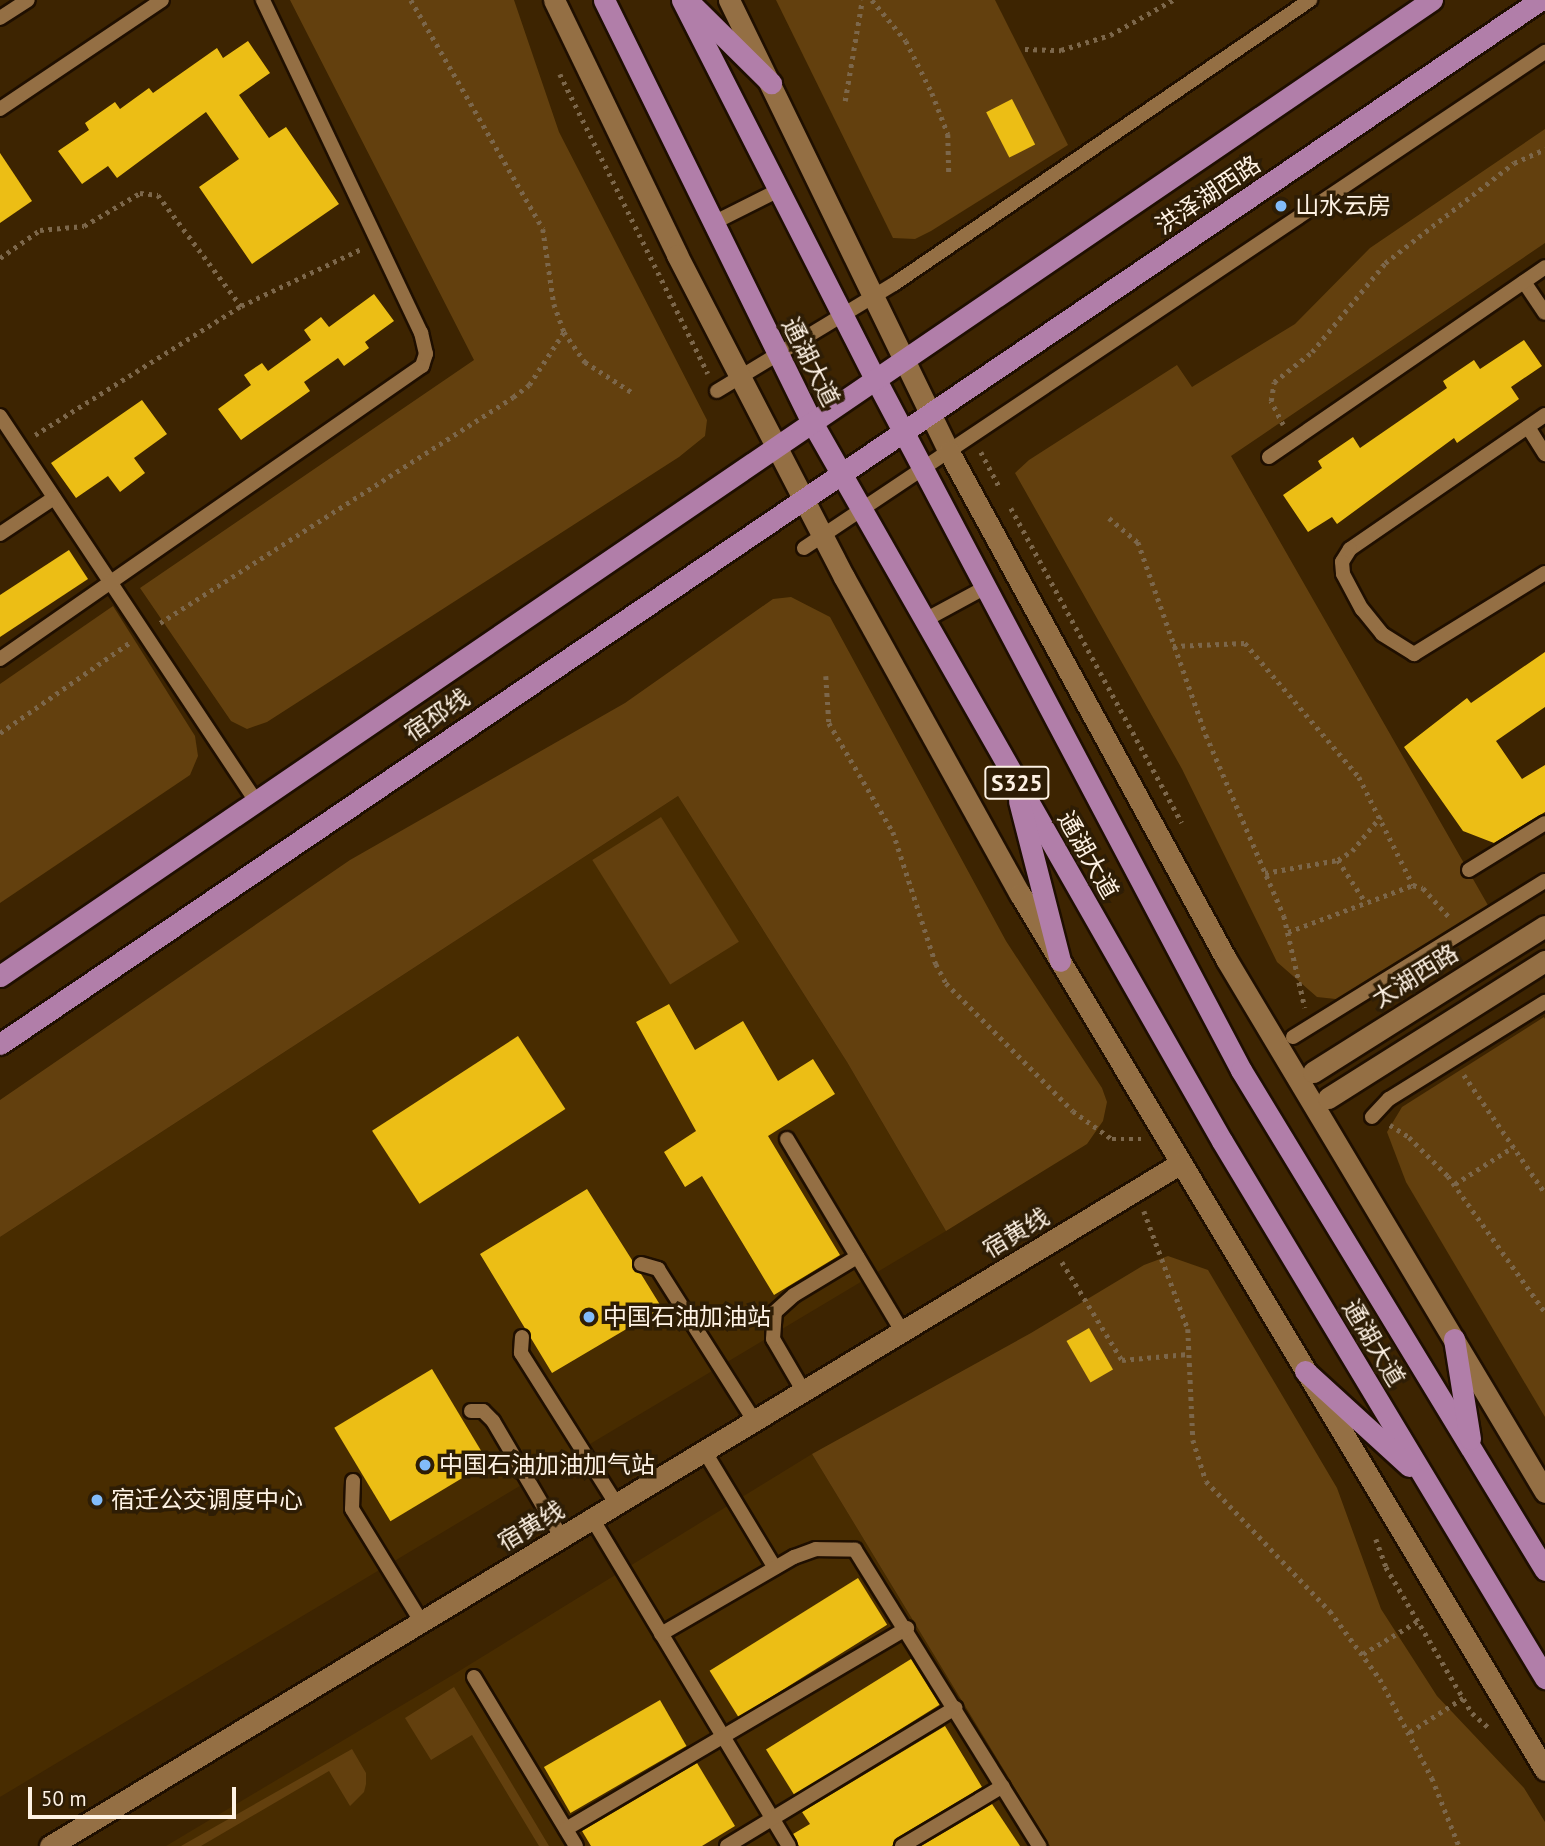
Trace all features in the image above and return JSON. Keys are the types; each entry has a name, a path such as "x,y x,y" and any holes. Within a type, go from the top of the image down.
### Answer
{"main road":[{"name":"通湖大道","path":"604,0 813,424 1222,1141 1545,1678"},
{"name":"通湖大道","path":"682,0 876,380 1241,1070 1545,1570"},
{"path":"687,0 771,83"},
{"name":"洪泽湖西路","path":"876,380 1432,0"},
{"name":"洪泽湖西路","path":"905,433 1540,0"},
{"name":"宿邳线","path":"0,976 876,380"},
{"name":"宿邳线","path":"0,1044 905,433"},
{"path":"1013,775 1060,961"},
{"path":"1454,1339 1472,1451"},
{"path":"1305,1371 1428,1483"}],"street":[{"path":"554,0 677,255 823,535 1060,961 1545,1770"},
{"path":"729,0 949,452 1226,960 1545,1492"},
{"name":"太湖西路","path":"1313,1072 1545,926"},
{"path":"1328,1098 1545,961"},
{"name":"宿黄线","path":"50,1846 903,1334 1181,1163"}],"lane":[{"path":"0,18 28,0"},
{"path":"0,109 162,0"},
{"path":"0,659 422,366 426,354 421,334 263,0"},
{"path":"717,391 875,296 1310,0"},
{"path":"804,548 1545,52"},
{"path":"713,223 779,190"},
{"path":"1269,457 1545,267"},
{"path":"1524,282 1545,313"},
{"path":"0,415 256,802"},
{"path":"1545,415 1350,549 1342,562 1343,574 1382,634 1414,654 1545,573"},
{"path":"1528,426 1545,454"},
{"path":"0,534 54,498"},
{"path":"925,620 986,587"},
{"path":"1469,870 1545,822"},
{"path":"1293,1037 1545,881"},
{"path":"1372,1117 1389,1099 1545,1002"},
{"path":"787,1139 903,1334"},
{"path":"804,1392 773,1339 775,1312 794,1295 857,1257"},
{"path":"641,1264 658,1269 755,1422"},
{"path":"522,1337 522,1353 617,1505"},
{"path":"471,1410 483,1411 493,1421 562,1538"},
{"path":"705,1452 775,1567"},
{"path":"353,1481 352,1509 422,1623"},
{"path":"593,1520 789,1846"},
{"path":"661,1634 775,1567 816,1549 855,1550 907,1629 1039,1846"},
{"path":"566,1829 907,1629"},
{"path":"474,1677 576,1846"},
{"path":"727,1846 955,1708"},
{"path":"902,1846 1003,1786"}],"path":[{"path":"411,0 543,229 554,304 564,331 585,362 633,393"},
{"path":"845,101 862,0"},
{"path":"872,0 906,41 932,93 948,134 949,174"},
{"path":"1025,50 1061,50 1110,35 1173,0"},
{"path":"1292,441 1271,401 1274,382 1312,352 1385,263 1420,232 1514,163 1545,149"},
{"path":"0,258 40,230 84,226 140,193 158,195 241,306"},
{"path":"19,445 241,306 377,241"},
{"path":"0,733 145,632 513,397 529,385 564,331"},
{"path":"973,436 1184,826"},
{"path":"1109,518 1138,542 1173,646 1288,932 1308,1028"},
{"path":"1173,646 1245,643 1350,765 1381,816 1413,885"},
{"path":"826,676 829,723 893,832 936,964 946,982 1073,1111 1112,1139 1145,1139"},
{"path":"1265,873 1338,860 1352,851 1381,816"},
{"path":"1338,860 1366,903"},
{"path":"1288,932 1413,885 1423,888 1463,932"},
{"path":"1453,1059 1545,1193"},
{"path":"1372,1117 1409,1137 1455,1184 1545,1311"},
{"path":"1455,1184 1513,1147"},
{"path":"1135,1191 1188,1329 1194,1449 1206,1480 1321,1601 1363,1654 1410,1732 1459,1846"},
{"path":"1051,1243 1122,1360 1188,1354"},
{"path":"1363,1654 1418,1621"},
{"path":"1410,1732 1463,1698"}],"shaded area":[{"path":"290,0 514,0 559,132 707,420 705,436 679,457 267,722 247,729 231,721 140,588 474,360"},
{"path":"776,0 995,0 1068,145 931,231 915,239 893,238"},
{"path":"1545,129 1545,243 1231,456 1493,914 1345,1000 1317,997 1277,962 1182,769 1015,473 1029,460 1177,365 1192,387 1295,324 1370,248"},
{"path":"791,597 830,617 1006,941 1102,1088 1107,1102 1103,1121 1087,1144 946,1231 847,1062 678,796 0,1237 0,1100 350,860 625,703 773,599"},
{"path":"113,606 195,736 198,756 190,775 0,903 0,684"},
{"path":"678,796 847,1062 946,1231 0,1797 0,1237"},
{"path":"661,817 739,942 670,985 592,860"},
{"path":"1544,1017 1545,1417 1406,1182 1387,1132 1402,1107"},
{"path":"1168,1256 1208,1270 1337,1488 1381,1609 1437,1696 1524,1788 1545,1822 1545,1846 1050,1846 812,1454 1031,1333 1144,1265"},
{"path":"812,1454 1050,1846 166,1846 456,1673"},
{"path":"454,1687 549,1846 539,1846 472,1735 431,1760 405,1718"},
{"path":"352,1749 366,1773 366,1784 364,1792 350,1806 329,1771 201,1846 181,1846"}],"building":[{"path":"248,41 270,73 239,95 269,138 286,127 339,204 252,264 199,187 239,159 206,112 117,178 108,166 82,184 58,151 89,130 85,123 115,102 120,109 149,88 153,93 217,48 223,58"},
{"path":"1012,99 1035,144 1009,158 986,112"},
{"path":"0,153 32,201 0,223"},
{"path":"374,294 394,321 365,342 369,348 344,366 338,358 304,382 310,391 241,440 218,409 251,385 244,375 262,363 268,371 311,340 304,330 321,317 329,327"},
{"path":"1524,340 1542,366 1511,387 1519,399 1457,443 1454,438 1337,524 1332,517 1308,532 1283,495 1322,468 1318,461 1353,437 1360,448 1447,388 1443,381 1474,360 1480,369"},
{"path":"142,400 167,434 134,458 145,473 120,492 108,476 76,498 51,463"},
{"path":"69,550 88,579 0,637 0,595"},
{"path":"1545,652 1545,707 1496,741 1522,779 1545,765 1545,812 1494,843 1463,831 1404,747 1467,698 1471,703"},
{"path":"669,1004 695,1050 743,1021 778,1081 813,1059 835,1094 768,1136 840,1255 774,1295 702,1176 685,1187 664,1152 696,1131 636,1022"},
{"path":"518,1036 565,1109 419,1204 372,1131"},
{"path":"587,1189 632,1260 634,1270 641,1274 662,1308 552,1373 480,1254"},
{"path":"1089,1328 1113,1370 1090,1383 1066,1341"},
{"path":"432,1369 488,1462 390,1521 334,1428"},
{"path":"858,1578 887,1625 739,1717 710,1671"},
{"path":"911,1659 940,1705 795,1795 766,1750"},
{"path":"660,1700 686,1746 570,1813 544,1767"},
{"path":"945,1726 982,1787 897,1838 892,1846 799,1846 793,1834 810,1824 802,1812"},
{"path":"697,1763 735,1826 702,1846 591,1846 582,1831"},
{"path":"992,1804 1020,1846 921,1846"}],"place":[{"name":"山水云房","path":"1281,206"},
{"name":"中国石油加油站","path":"589,1317"},
{"name":"中国石油加油加气站","path":"425,1465"},
{"name":"宿迁公交调度中心","path":"97,1500"}]}
